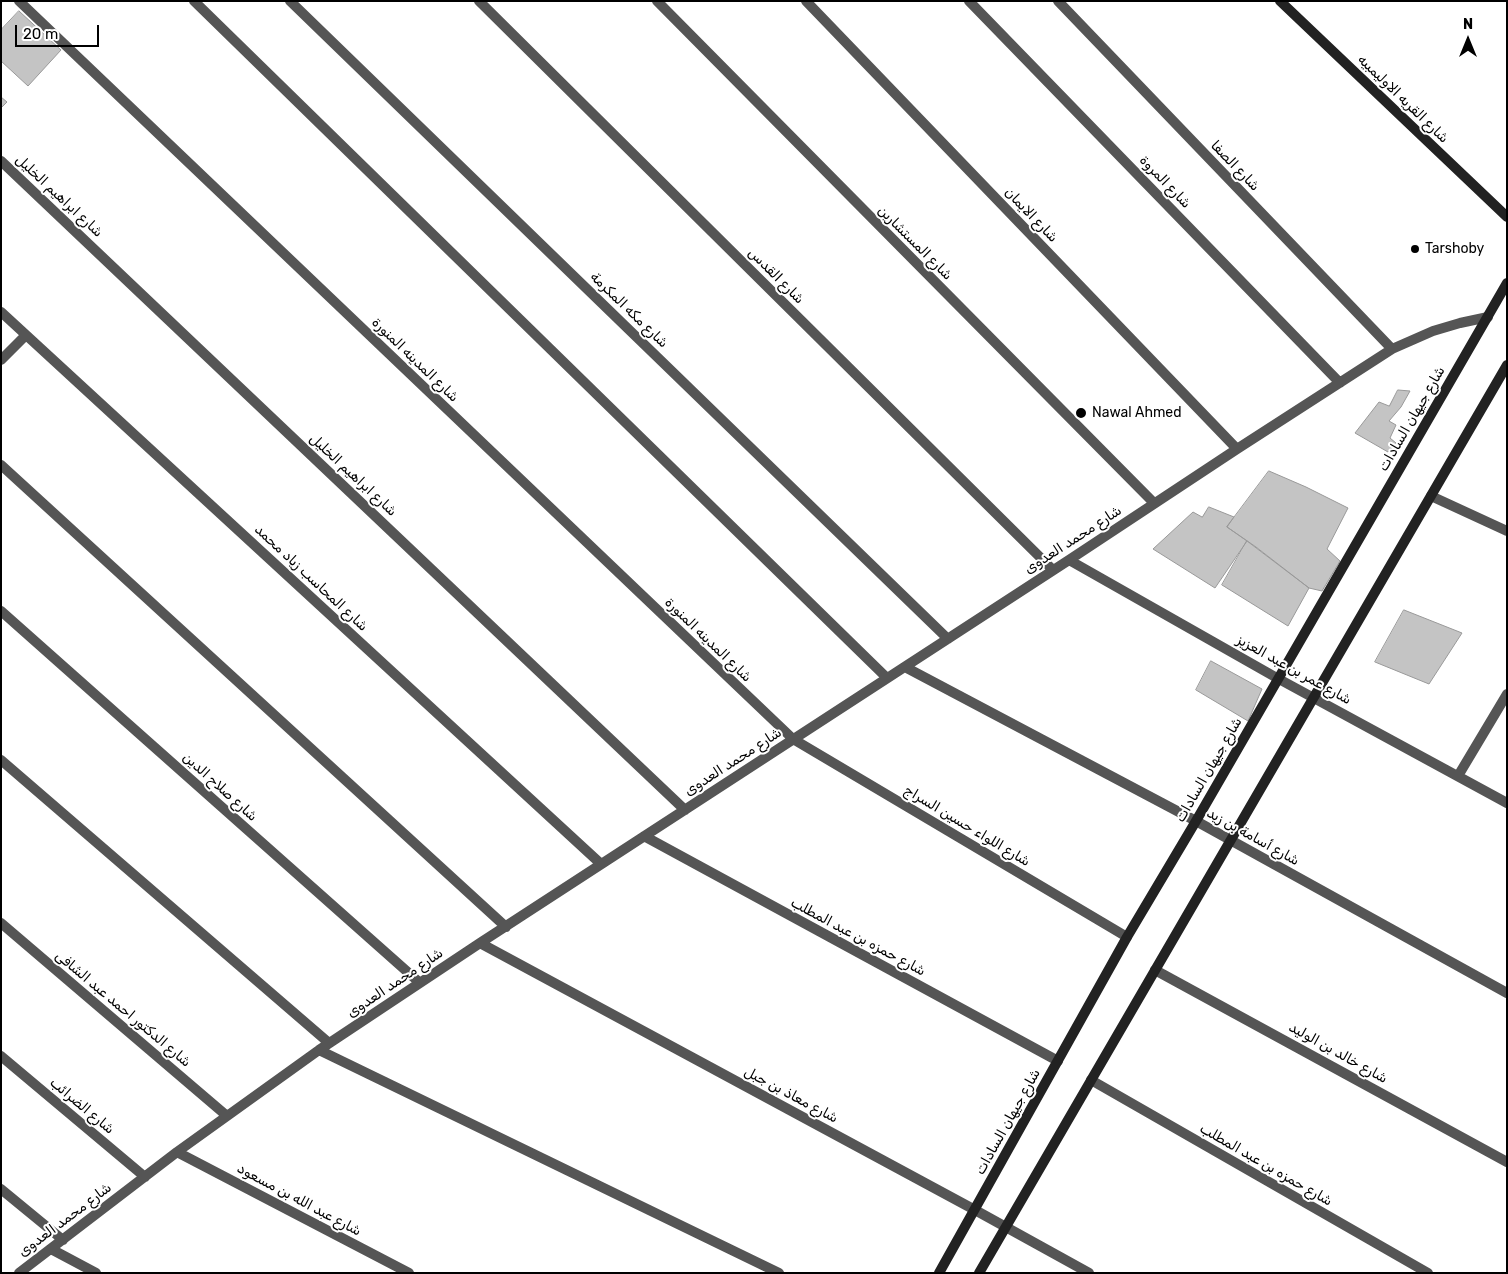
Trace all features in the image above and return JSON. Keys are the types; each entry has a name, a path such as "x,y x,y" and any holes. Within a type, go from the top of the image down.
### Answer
{"main road":[{"name":"شارع القريه الاوليمبيه","path":"1280,1 1507,217"},
{"name":"شارع جيهان السادات","path":"939,1273 1127,937 1507,283"},
{"path":"979,1273 1505,372"}],"street":[{"name":"شارع المدينه المنورة","path":"19,1 793,740"},
{"path":"194,1 887,678"},
{"name":"شارع مكه المكرمة","path":"290,1 948,639"},
{"name":"شارع القدس","path":"479,1 1053,570"},
{"name":"شارع المستشارين","path":"657,1 1154,503"},
{"name":"شارع الايمان","path":"806,1 1237,448"},
{"name":"شارع المروة","path":"969,1 1340,383"},
{"name":"شارع الصفا","path":"1058,1 1392,349"},
{"name":"شارع ابراهيم الخليل","path":"1,161 685,810"},
{"name":"شارع المحاسب زياد محمد","path":"1,312 601,864"},
{"name":"شارع محمد العدوى","path":"19,1273 177,1152 329,1043 1069,560 1237,448 1392,349 1433,331 1488,317"},
{"path":"1,360 26,335"},
{"path":"1,465 506,927"},
{"path":"1431,496 1507,531"},
{"name":"شارع عمر بن عبد العزيز","path":"1069,560 1277,678 1507,803"},
{"name":"شارع صلاح الدين","path":"1,611 420,983"},
{"name":"شارع أسامة بن زيد","path":"905,667 1196,821 1507,993"},
{"path":"1458,776 1507,694"},
{"name":"شارع اللواء حسين السراج","path":"793,740 1127,937"},
{"path":"1,760 329,1043"},
{"name":"شارع حمزه بن عبد المطلب","path":"644,836 1058,1061"},
{"name":"شارع الدكتور احمد عبد الشافى","path":"1,923 227,1116"},
{"name":"شارع معاذ بن جبل","path":"480,943 1089,1273"},
{"name":"شارع خالد بن الوليد","path":"1156,970 1507,1162"},
{"path":"319,1050 779,1273"},
{"name":"شارع الضرائب","path":"1,1056 145,1176"},
{"name":"شارع حمزه بن عبد المطلب","path":"1091,1080 1428,1273"},
{"name":"شارع عبد الله بن مسعود","path":"177,1152 409,1273"},
{"path":"1,1189 63,1240"},
{"path":"51,1249 96,1273"}],"building":[{"path":"19,11 61,50 28,86 1,61 1,30"},
{"path":"1,97 7,102 1,108"},
{"path":"1398,390 1410,391 1401,407 1389,421 1396,425 1390,438 1396,443 1388,452 1355,433 1379,402 1389,406"},
{"path":"1269,471 1348,508 1327,549 1340,561 1322,591 1309,588 1227,527"},
{"path":"1209,507 1234,517 1227,527 1247,541 1215,588 1153,549 1193,512 1202,517"},
{"path":"1247,541 1309,588 1288,626 1222,585"},
{"path":"1404,610 1462,633 1429,684 1375,662"},
{"path":"1211,661 1262,689 1248,721 1196,690"}],"place":[{"name":"Tarshoby","path":"1415,249"},
{"name":"Nawal Ahmed","path":"1081,413"}]}
